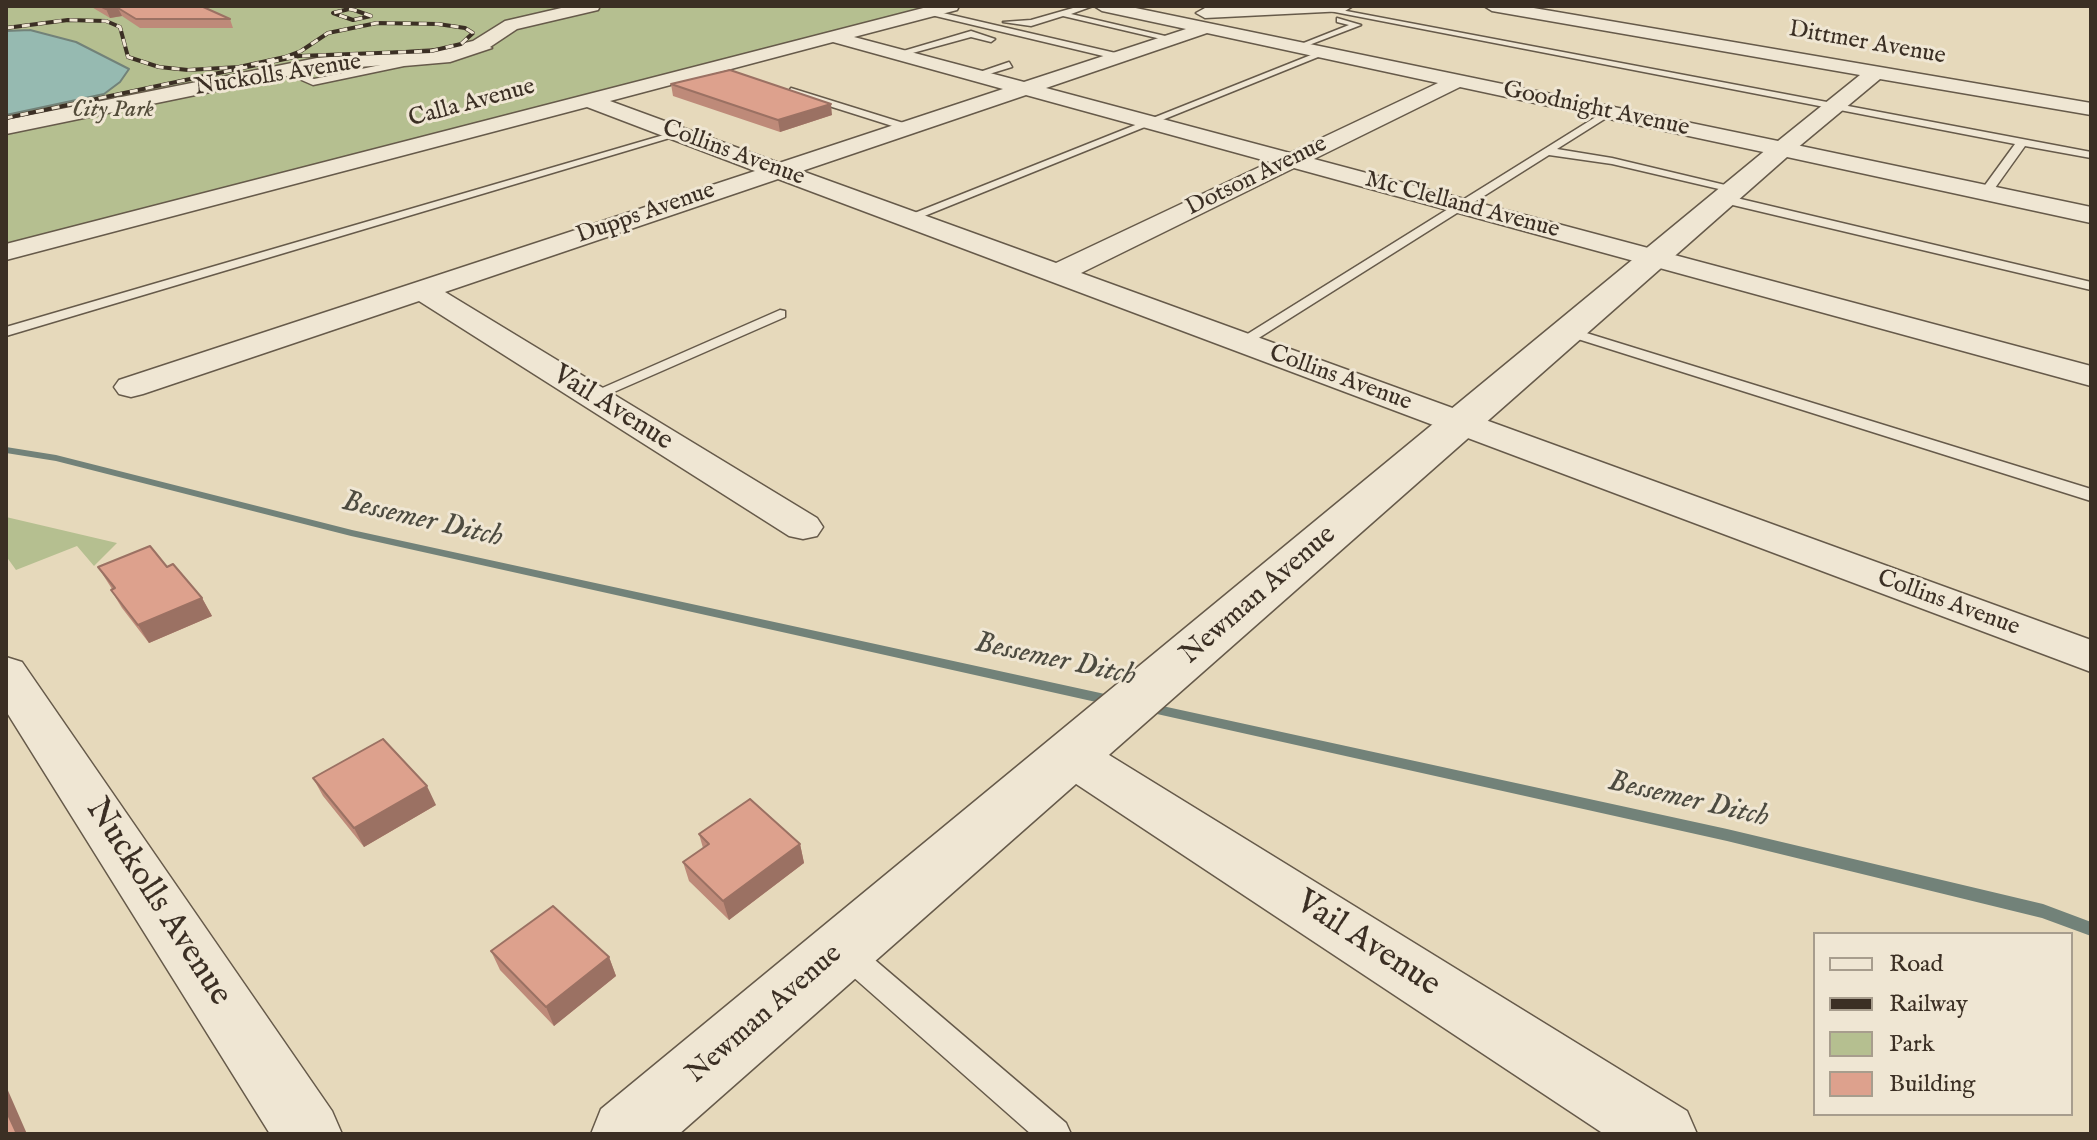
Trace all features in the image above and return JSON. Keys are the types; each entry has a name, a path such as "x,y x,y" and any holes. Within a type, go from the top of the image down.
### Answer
{"street":[{"name":"Nuckolls Avenue","path":"6,127 317,64 440,55 480,45 511,25 592,6"},
{"name":"Goodnight Avenue","path":"1102,6 2091,215"},
{"path":"1148,16 1345,6"},
{"name":"Dittmer Avenue","path":"1492,6 2091,109"},
{"path":"1549,16 1573,6"},
{"name":"Calla Avenue","path":"6,252 590,101 724,70 940,9"},
{"name":"Dupps Avenue","path":"131,387 1206,28"},
{"name":"Mc Clelland Avenue","path":"834,37 2091,376"},
{"path":"1782,149 1876,72"},
{"name":"Dotson Avenue","path":"1056,274 1457,81"},
{"name":"Collins Avenue","path":"590,101 2091,657"},
{"name":"Newman Avenue","path":"626,1134 1782,149"},
{"name":"Vail Avenue","path":"422,290 803,527"},
{"name":"Nuckolls Avenue","path":"6,673 308,1134"},
{"name":"Vail Avenue","path":"1070,755 1663,1134"}],"lane":[{"path":"1031,23 1089,6"},
{"path":"1313,7 2091,155"},
{"path":"940,9 987,20 1031,23 1059,29"},
{"path":"940,9 977,23 1124,54"},
{"path":"1281,9 1357,25 1299,48"},
{"path":"1062,14 1174,39"},
{"path":"977,23 987,20"},
{"path":"898,54 971,34 1001,42"},
{"path":"908,218 1324,53"},
{"path":"1068,55 1124,54"},
{"path":"976,75 1009,65"},
{"path":"776,86 909,128"},
{"path":"1241,343 1607,113"},
{"path":"6,332 678,134"},
{"path":"1986,192 2022,142"},
{"path":"1547,151 1612,161 2091,286"},
{"path":"592,396 780,314"},
{"path":"1567,331 2091,495"},
{"path":"842,949 1055,1134"}],"green space":[{"name":"City Park","path":"6,6 939,6 6,247"},
{"path":"6,517 117,543 94,566 77,546 16,570 6,556"}],"water":[{"path":"30,30 76,42 129,69 120,82 104,94 6,115 6,31"}],"building":[{"path":"100,6 201,6 230,19 136,19 118,8"},
{"path":"730,70 831,104 778,120 671,84"},
{"path":"150,546 167,567 173,564 202,598 138,625 98,567"},
{"path":"383,739 427,786 354,828 313,778"},
{"path":"750,799 800,844 723,901 683,862 709,844 699,834"},
{"path":"553,906 609,957 546,1007 491,951"},
{"path":"6,1110 17,1134 6,1134"}],"waterway":[{"name":"Bessemer Ditch","path":"6,450 56,458 351,533 1114,701"},
{"name":"Bessemer Ditch","path":"1144,707 1727,835 2043,911 2091,929"}],"railway":[{"path":"349,9 354,10 371,16 353,20 333,13 349,9"},
{"path":"6,28 68,20 106,21 120,27 128,57 159,67 188,70 239,67 285,57 301,51 328,33 377,23 438,24 465,28 473,33 461,44 431,51 299,56 6,118"}]}
